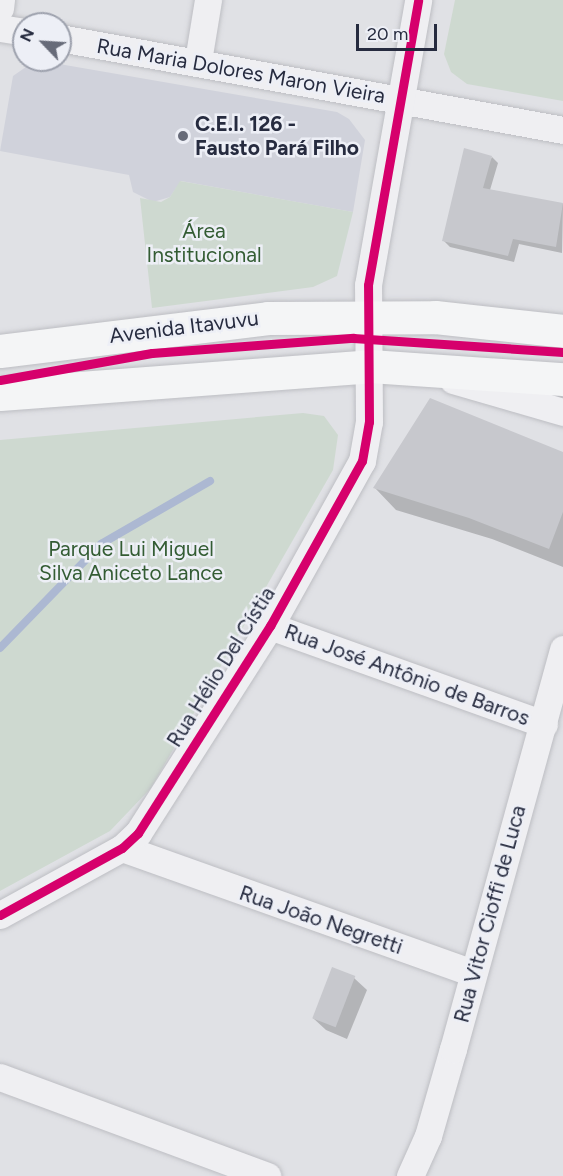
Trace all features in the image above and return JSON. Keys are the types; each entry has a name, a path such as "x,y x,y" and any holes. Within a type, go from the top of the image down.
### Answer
{"main road":[{"name":"Avenida Itavuvu","path":"0,351 268,318 370,316 451,318 563,330"},
{"path":"0,394 370,366 402,366 563,379"}],"street":[{"path":"0,8 2,0"},
{"path":"198,61 208,0"},
{"path":"370,366 369,285 418,0"},
{"name":"Rua Maria Dolores Maron Vieira","path":"72,40 198,61 563,129"},
{"name":"Rua Hélio Del Cístia","path":"0,915 130,840 270,626 362,461 369,422 370,366"},
{"path":"402,366 563,412"},
{"name":"Rua José Antônio de Barros","path":"270,626 544,724"},
{"name":"Rua Vitor Cioffi de Luca","path":"410,1176 428,1136 563,649"},
{"name":"Rua João Negretti","path":"130,840 170,867 473,973"},
{"path":"0,1077 267,1176"}],"shaded area":[{"name":"C.E.I. 126 - Fausto Pará Filho","path":"72,66 337,112 349,119 365,140 353,212 181,181 170,197 153,202 133,192 129,175 0,151 13,76 19,72 72,72"}],"green space":[{"path":"455,0 563,0 563,101 467,84 451,72 444,54"},
{"name":"Área Institucional","path":"180,181 353,212 337,276 313,287 152,308 140,198 161,202 170,197"},
{"name":"Parque Lui Miguel Silva Aniceto Lance","path":"303,413 324,416 338,435 333,470 151,788 110,831 0,891 0,440"}],"building":[{"path":"464,148 492,156 483,188 563,203 556,247 513,239 508,256 442,241"},
{"path":"430,398 563,452 563,512 549,549 469,518 373,488"},
{"path":"332,967 355,976 336,1027 312,1018"}],"waterway":[{"path":"0,648 101,544 210,481"}],"cycle path":[{"path":"0,915 122,848 138,833 270,626 362,461 369,422 368,285 418,0"},
{"path":"0,380 152,353 353,338 563,352"}],"place":[{"name":"C.E.I. 126 - Fausto Pará Filho","path":"183,136"}]}
